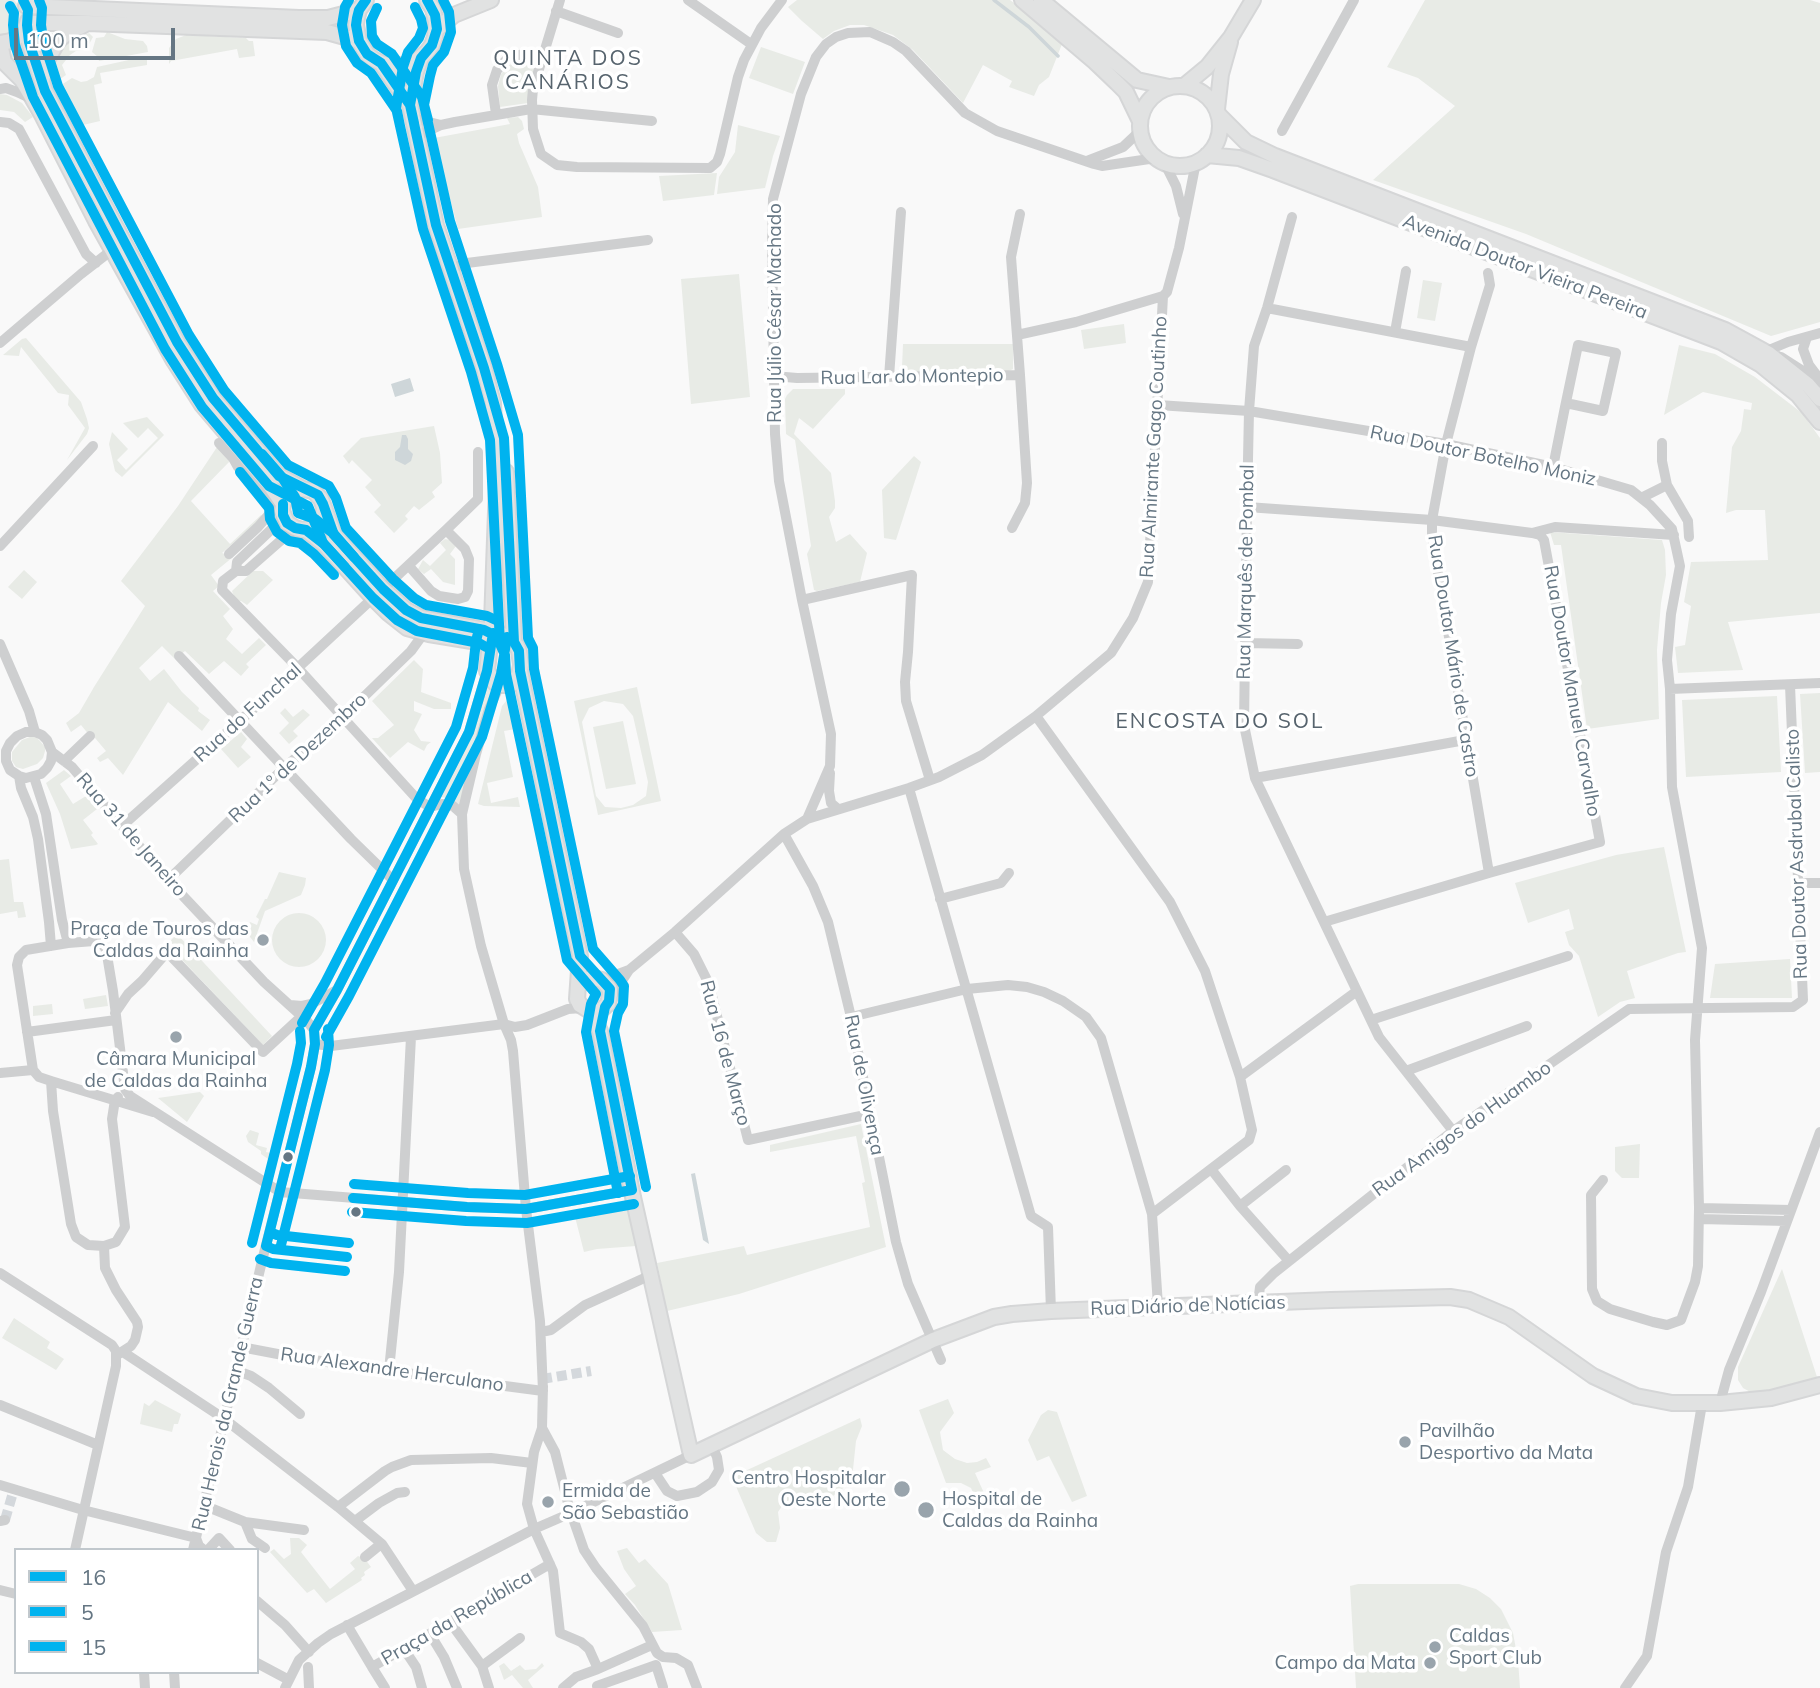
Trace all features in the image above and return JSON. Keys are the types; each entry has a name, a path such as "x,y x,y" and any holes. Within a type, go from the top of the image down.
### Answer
{"main road":[{"path":"363,5 356,26 359,41 367,54 387,66 402,66 421,58 432,45 437,29 435,15 427,0"},
{"path":"437,29 454,15 491,0"},
{"path":"1022,0 1126,92 1147,148 1160,160 1180,166 1202,159 1219,137 1221,74 1231,37"},
{"path":"1041,0 1137,80 1192,87 1207,96 1218,112"},
{"path":"1140,126 1147,103 1153,96 1177,86 1207,67 1231,37 1252,0"},
{"path":"363,5 328,18 299,18 25,3 29,41 41,82 177,342 207,390 279,476 318,495 334,535 378,593 388,613 407,628 424,633 505,636 514,642"},
{"path":"27,24 88,23 327,32 359,41"},
{"path":"41,82 46,62 58,41 88,23"},
{"path":"27,24 15,39 0,43 4,62 22,79 174,361 202,405 270,485 287,523 324,544 378,593 406,610 421,618 484,630 492,637"},
{"path":"411,112 416,72 421,58"},
{"path":"381,63 411,112 431,205 501,424 504,438 514,642 519,651 520,671 580,956 579,1003 600,1031 691,1455"},
{"name":"Avenida Doutor Vieira Pereira","path":"1218,112 1246,142 1275,156 1725,330 1765,352 1808,385 1820,399"},
{"name":"Avenida Doutor Vieira Pereira","path":"1202,159 1239,158 1721,342 1761,365 1798,395 1820,422"},
{"path":"493,403 497,484 492,637 487,671 491,680 504,685 528,708"},
{"path":"283,509 289,494 303,489"},
{"path":"300,529 318,524 324,509"},
{"path":"504,685 514,683 520,671"},
{"path":"580,956 610,989 600,1031"},
{"path":"579,1003 587,979 600,979"},
{"path":"579,1003 596,1012 607,1004"},
{"name":"Rua Diário de Notícias","path":"691,1455 933,1340 994,1317 1051,1311 1450,1297 1469,1300 1509,1317 1572,1362 1617,1388 1656,1401 1720,1403 1771,1398 1820,1385"}],"street":[{"path":"688,0 751,44"},
{"path":"618,33 558,3 533,89 533,129 541,154 557,165 578,167 710,168 720,155 738,77 751,44 782,0"},
{"path":"1282,131 1354,0"},
{"name":"Rua Júlio César Machado","path":"838,809 831,803 831,734 779,481 775,434 773,199 801,94 816,57 826,44 836,37 848,33 870,32 906,51 965,113 997,131 1102,166 1160,160"},
{"path":"496,114 492,85 497,70 508,58 523,54 543,56"},
{"path":"0,89 6,88 32,99"},
{"path":"417,136 441,125 531,109 652,121"},
{"path":"411,112 441,125"},
{"path":"0,122 9,123 19,129 86,254 96,263"},
{"path":"1087,161 1123,148 1140,126"},
{"name":"Rua Almirante Gago Coutinho","path":"807,819 909,788 982,755 1036,716 1111,653 1133,618 1148,582 1163,296 1167,292 1202,159"},
{"name":"Rua Almirante Gago Coutinho","path":"1160,160 1176,186 1185,220"},
{"path":"889,377 901,212"},
{"path":"1020,214 1011,257 1020,375"},
{"name":"Rua Marquês de Pombal","path":"1292,216 1254,346 1247,507 1244,725 1255,778 1379,1037 1453,1131"},
{"path":"450,269 467,263 648,240"},
{"path":"2,336 112,250"},
{"path":"1395,332 1406,271"},
{"name":"Rua Doutor Mário de Castro","path":"1488,273 1490,285 1446,444 1432,520 1432,537 1489,873"},
{"path":"1017,335 1076,322 1163,296"},
{"path":"1267,308 1471,346"},
{"path":"1765,352 1820,333"},
{"path":"1807,337 1803,349 1809,365 1820,381"},
{"path":"1553,467 1566,403 1578,345 1616,353 1603,411 1566,403"},
{"name":"Avenida Doutor Vieira Pereira","path":"1765,352 1784,358 1820,381"},
{"name":"Rua Lar do Montepio","path":"774,376 1020,375 1027,483 1025,503 1012,528"},
{"name":"Rua Doutor Botelho Moniz","path":"1158,405 1250,411 1446,444 1553,467 1631,490 1672,529 1680,566 1667,660 1672,787 1702,948 1695,1040 1698,1266 1681,1320 1667,1325 1610,1309 1597,1301 1592,1289 1591,1195 1603,1180"},
{"path":"219,443 273,506 258,527 229,554"},
{"path":"1662,443 1662,461 1667,485 1688,521 1689,537"},
{"path":"0,546 93,446"},
{"name":"Rua do Funchal","path":"122,826 298,668 478,499 478,452"},
{"path":"1641,498 1667,485"},
{"path":"1247,507 1432,520 1532,533 1555,527 1674,535"},
{"path":"236,571 237,562 276,525 283,509"},
{"path":"300,529 246,571 236,571 223,582 222,590 298,668 417,799 430,807 442,804 453,806 462,814"},
{"path":"409,566 431,591 439,596 458,599 465,597 468,592 469,559 465,549 446,530"},
{"name":"Rua Doutor Manuel Carvalho","path":"1489,873 1600,842 1544,540 1540,535 1532,533"},
{"path":"802,600 912,575 906,701 930,780"},
{"name":"Rua 1º de Dezembro","path":"168,880 284,768 343,717 411,651 424,633"},
{"path":"1245,643 1298,643"},
{"path":"0,644 35,732"},
{"path":"179,656 393,880"},
{"path":"314,1030 469,732 487,671"},
{"path":"1670,689 1820,683"},
{"path":"504,685 489,709 462,814 464,869 481,946 513,1051 526,1209 541,1332 542,1428 534,1452 527,1504 534,1529"},
{"name":"Rua Doutor Asdrubal Calisto","path":"1697,1009 1793,1007 1803,1000 1790,685"},
{"path":"1036,716 1170,902 1205,971 1240,1077 1252,1130 1249,1140 1152,1214"},
{"path":"35,732 47,740 51,757 47,768 34,777 26,778 10,770 3,753 17,736 35,732"},
{"path":"51,757 64,761 90,736"},
{"path":"1255,778 1465,740"},
{"name":"Rua 31 de Janeiro","path":"64,761 168,880 264,982 314,1030"},
{"name":"Rua Júlio César Machado","path":"807,819 831,766"},
{"path":"19,776 38,839 49,922 59,944"},
{"path":"34,777 46,814 62,920 59,944"},
{"path":"909,788 1031,1216 1048,1227 1051,1311"},
{"path":"30,792 39,814 59,944"},
{"path":"607,1004 629,970 675,933 784,834 807,819"},
{"name":"Rua de Olivença","path":"784,834 813,886 828,922 851,1017 896,1242 908,1284 942,1360"},
{"path":"940,899 1001,883 1009,873"},
{"path":"1324,922 1489,873"},
{"path":"1798,883 1820,883"},
{"name":"Rua 16 de Março","path":"675,933 694,954 709,984 748,1140 870,1114"},
{"path":"36,1073 17,965 19,957 26,950 94,941 101,943 106,949 125,1089 130,1096 280,1192 526,1209 632,1190"},
{"path":"116,1016 128,994 167,952 263,1052 302,1016"},
{"path":"1371,1020 1568,956"},
{"path":"600,979 629,970"},
{"path":"851,1017 967,989 1009,985 1027,986 1044,992 1086,1017 1101,1038 1152,1214 1158,1306"},
{"path":"290,1005 311,1004 337,990"},
{"path":"1240,1077 1357,991"},
{"path":"315,1044 331,1046 504,1024 513,1027 526,1025 579,1003"},
{"name":"Rua Amigos do Huambo","path":"1258,1303 1260,1287 1289,1261 1453,1131 1629,1009 1697,1009"},
{"path":"27,1032 116,1016"},
{"path":"1406,1071 1527,1026"},
{"name":"Rua Herois da Grande Guerra","path":"194,1548 223,1418 310,1073 315,1044 314,1030"},
{"path":"389,1370 401,1240 411,1037"},
{"path":"0,1073 36,1073 51,1082 153,1112"},
{"path":"51,1082 71,1224 76,1237 88,1245 104,1246 116,1242 125,1227 112,1119 115,1100 125,1089"},
{"path":"1720,1403 1729,1370 1820,1132"},
{"path":"1211,1169 1289,1261"},
{"path":"1240,1206 1286,1170"},
{"path":"1699,1214 1791,1210"},
{"path":"1699,1214 1787,1221"},
{"path":"75,1548 119,1357 135,1340 138,1326 105,1268 104,1246"},
{"path":"0,1273 113,1345 119,1357 223,1418 338,1507 381,1544 413,1591"},
{"path":"541,1332 551,1329 585,1305 651,1275"},
{"name":"Rua Alexandre Herculano","path":"241,1347 288,1356 543,1389"},
{"path":"235,1370 251,1376 300,1413"},
{"path":"1625,1688 1647,1656 1666,1552 1688,1486 1702,1404"},
{"path":"0,1405 98,1446"},
{"path":"542,1428 555,1452 584,1550 637,1616 657,1653 663,1657 676,1658 688,1665 697,1688"},
{"path":"655,1473 667,1491 677,1496 697,1492 712,1482 719,1470 712,1446"},
{"name":"Rua Diário de Notícias","path":"534,1529 691,1455"},
{"path":"338,1507 392,1467 411,1460 491,1458 532,1463"},
{"path":"0,1485 83,1510 196,1538 202,1548"},
{"path":"355,1521 379,1503 397,1493 405,1492"},
{"path":"203,1505 245,1522 304,1530"},
{"path":"245,1522 258,1547"},
{"name":"Praça da República","path":"534,1529 550,1564 372,1667 347,1625 534,1529"},
{"path":"208,1548 219,1538 228,1548"},
{"path":"365,1557 381,1544"},
{"path":"550,1564 556,1583 560,1633 581,1642 589,1649 594,1671"},
{"path":"259,1603 309,1651"},
{"path":"450,1622 482,1666 489,1688"},
{"path":"259,1664 287,1684 299,1660 331,1634 347,1625"},
{"path":"430,1634 444,1657 457,1688"},
{"path":"482,1666 520,1638"},
{"path":"563,1688 576,1677 652,1645"},
{"path":"404,1649 416,1667 422,1688"},
{"path":"597,1686 656,1665 663,1687"},
{"path":"308,1667 309,1688"},
{"path":"372,1667 384,1688"}],"shaded area":[{"path":"0,0 14,0 20,7 22,21 14,33 0,38"},
{"path":"797,0 1010,0 1062,44 1049,77 1039,85 1034,96 1009,87 1012,81 983,65 963,103 913,50 893,35 864,25 850,25 823,39 788,7"},
{"path":"1425,0 1810,0 1820,3 1820,322 1771,336 1526,234 1373,180 1455,106 1418,78 1387,67"},
{"path":"63,30 48,44 39,64 36,38"},
{"path":"107,32 125,39 143,41 148,52 99,61 92,52 96,38 104,37"},
{"path":"89,33 93,37 86,50 70,55 62,65 66,75 53,84 53,63 59,51 73,40"},
{"path":"186,35 246,38 253,41 255,56 239,58 237,49 171,61 169,64 169,48 176,39"},
{"path":"22,47 38,90 35,92 9,56"},
{"path":"761,47 805,62 793,94 749,78"},
{"path":"147,56 147,65 100,73 102,83 94,85 100,121 83,125 65,90 57,93 55,89 72,78 81,82 87,81 94,77 97,67"},
{"path":"522,61 538,62 528,103 500,107 498,86 501,74 509,65"},
{"path":"0,94 22,103 33,117 25,122 14,112 0,110"},
{"path":"518,117 524,129 517,134 519,143 538,187 542,217 458,229 434,138 510,124 507,118"},
{"path":"738,125 780,136 765,188 717,194 719,177 735,152"},
{"path":"717,173 714,195 663,201 659,176"},
{"path":"739,274 750,397 691,404 681,279"},
{"path":"1423,280 1442,283 1435,321 1417,318"},
{"path":"1124,324 1126,343 1084,349 1081,330"},
{"path":"26,338 81,402 87,419 87,434 67,460 85,428 68,405 69,395 58,393 21,347 19,356 3,355"},
{"path":"903,344 1013,344 1013,369 905,373 902,367"},
{"path":"1679,345 1715,354 1755,377 1802,413 1820,438 1820,613 1728,622 1743,670 1678,673 1675,647 1685,645 1691,606 1684,602 1691,562 1768,560 1765,510 1736,510 1726,513 1732,447 1741,431 1744,409 1751,410 1752,403 1703,392 1664,415"},
{"path":"410,378 414,391 395,397 391,384"},
{"path":"793,389 845,389 845,394 813,429 799,418 794,434 831,473 835,508 829,517 836,542 850,534 867,553 860,582 814,590 807,554 811,546 795,440 786,434 785,399"},
{"path":"147,417 164,435 122,477 115,471 109,444 112,432 128,449 117,460 126,470 158,438 148,428 138,438 123,423"},
{"path":"434,426 440,453 442,483 432,492 435,497 419,510 414,506 405,516 408,519 394,533 374,512 381,505 365,487 372,480 352,460 349,464 343,456 361,438"},
{"path":"402,435 406,435 408,449 413,454 411,461 405,465 395,460 395,452 400,447"},
{"path":"217,447 230,461 191,501 230,544 261,515 263,517 222,553 233,557 211,575 219,586 213,591 230,609 223,616 233,629 226,639 242,654 259,638 266,645 246,664 249,667 241,676 224,661 209,674 185,651 175,659 162,646 139,668 150,681 164,669 199,708 198,711 210,720 202,731 168,702 123,775 108,758 100,762 97,758 106,751 81,725 71,732 66,723 79,713 145,606 121,581 178,506"},
{"path":"914,456 921,462 896,540 884,538 882,490"},
{"path":"1550,532 1662,540 1666,575 1657,650 1659,719 1587,729 1561,545 1554,545"},
{"path":"445,539 456,546 450,554 455,559 455,585 443,582 431,569 424,574 418,569 423,560 430,566 446,550 440,543"},
{"path":"24,570 37,582 22,599 8,587"},
{"path":"253,571 263,571 273,580 247,605 236,601 232,591"},
{"path":"414,660 423,669 421,692 451,703 451,709 434,709 414,701 414,711 422,714 414,730 421,741 431,742 424,751 408,742 390,758 372,738 378,738 394,725 372,701"},
{"path":"485,685 491,691 460,806 440,797"},
{"path":"637,687 661,801 598,815 574,701","holes":["604,701 623,704 633,716 648,782 646,796 633,805 621,808 605,807 596,796 582,722 589,708"]},
{"path":"1820,693 1820,772 1805,773 1800,694"},
{"path":"1777,696 1781,772 1686,777 1682,700"},
{"path":"507,700 512,700 516,707 521,728 504,731 513,777 487,783 491,803 518,797 520,807 484,806 478,804 502,706"},
{"path":"285,708 293,717 303,709 310,715 293,731 298,736 289,744 279,733 289,723 280,713"},
{"path":"623,721 636,784 606,789 593,727"},
{"path":"241,732 247,739 241,747 251,757 238,768 221,749"},
{"path":"36,737 45,747 43,758 37,764 23,769 16,767 12,761 12,752 22,740"},
{"path":"64,770 71,776 60,784 73,804 86,796 97,809 83,820 93,833 91,835 98,844 96,845 71,849 60,814 46,783"},
{"path":"1664,847 1686,952 1627,971 1635,998 1620,1002 1598,1017 1579,956 1569,945 1565,932 1574,929 1569,909 1528,923 1515,883 1616,855"},
{"path":"9,859 14,902 23,902 26,917 18,918 17,911 0,914 0,860"},
{"path":"279,872 306,878 305,885 301,895 265,911 254,942 246,932 250,922 257,925 259,919 256,917"},
{"path":"299,913 318,921 326,940 318,959 299,967 280,959 272,940 280,921"},
{"path":"177,934 272,1036 263,1045 167,944"},
{"path":"1790,959 1792,998 1710,998 1715,964"},
{"path":"106,995 108,1006 85,1009 83,999"},
{"path":"52,1004 53,1014 33,1016 33,1006"},
{"path":"200,1092 204,1096 187,1122 158,1098"},
{"path":"861,1124 886,1247 739,1294 667,1311 657,1263 744,1246 747,1255 870,1227 856,1136 770,1152 770,1145"},
{"path":"250,1130 259,1133 256,1145 267,1148 266,1152 271,1153 268,1159 248,1142 246,1136"},
{"path":"1640,1144 1639,1178 1622,1178 1615,1171 1615,1147"},
{"path":"695,1173 709,1244 703,1240 691,1174"},
{"path":"626,1205 636,1246 584,1252 574,1213"},
{"path":"1782,1269 1817,1377 1754,1394 1743,1388 1738,1380 1738,1367"},
{"path":"14,1318 50,1342 47,1348 64,1359 56,1370 2,1338"},
{"path":"948,1399 954,1413 940,1432 943,1450 955,1459 967,1463 986,1458 991,1467 975,1473 984,1493 975,1497 971,1488 961,1483 946,1483 919,1410"},
{"path":"155,1400 181,1414 172,1432 140,1424 144,1403 149,1406"},
{"path":"1048,1410 1057,1412 1087,1496 1072,1502 1049,1456 1037,1461 1028,1440 1041,1415"},
{"path":"860,1418 862,1426 856,1441 852,1479 827,1500 801,1495 784,1503 778,1512 780,1528 776,1542 767,1542 756,1533 732,1477"},
{"path":"290,1538 299,1538 307,1545 301,1552 330,1589 355,1569 350,1563 358,1556 365,1559 371,1567 364,1572 362,1580 326,1603 314,1589 307,1593 270,1552 274,1549 284,1559 291,1554"},
{"path":"627,1548 639,1563 645,1559 668,1584 682,1630 652,1632 625,1594 636,1586 624,1569 617,1551"},
{"name":"Caldas Sport Club","path":"1459,1584 1476,1589 1501,1609 1513,1633 1520,1688 1356,1688 1350,1586"},
{"path":"504,1663 511,1671 520,1665 525,1670 536,1669 542,1663 544,1666 528,1680 533,1688 523,1688 512,1675 504,1680 499,1666"}],"waterway":[{"path":"994,0 1029,27 1058,56"}],"tunnel":[{"path":"542,1379 591,1371"},
{"path":"5,1520 14,1489"}],"transit line":[{"name":"16","path":"23,0 28,10 29,42 45,91 177,342 213,398 279,476 318,495 334,535 406,610 421,618 484,630 492,634"},
{"name":"15","path":"39,0 42,8 43,39 58,86 189,335 224,390 288,465 329,486 346,528 414,598 426,605 487,616 498,621"},
{"name":"5","path":"349,0 342,25 346,46 357,63 371,73 397,111 400,126"},
{"name":"16","path":"366,0 357,18 359,41 367,54 381,63 410,105 414,123"},
{"name":"16","path":"427,0 435,15 437,29 432,45 421,58 416,72 410,105 436,225 484,368 504,438 514,642 519,651 520,671 580,956 610,989 600,1031 632,1190"},
{"name":"15","path":"443,0 449,12 451,32 444,52 433,65 424,105 450,221 518,435 528,638 533,648 534,669 593,949 624,986 623,1004 614,1031 646,1187"},
{"name":"5","path":"10,6 14,13 15,45 33,97 165,349 202,407 269,486 308,506 323,543 397,620 417,631 479,643 486,647"},
{"name":"5","path":"415,7 423,28 408,52 396,108 423,229 471,372 490,440 500,644 505,655 506,674 567,960 596,994 591,1004 586,1032 618,1193"},
{"name":"15","path":"377,8 371,21 372,36 377,44 392,54 422,97 428,120"},
{"name":"15","path":"262,454 295,497 298,513 315,519 334,534 354,557"},
{"name":"5","path":"240,472 269,508 270,519 277,532 289,541 300,543 334,575"},
{"name":"16","path":"283,504 283,515 287,523 306,530 324,544 345,567"},
{"name":"15","path":"302,1023 456,727 473,668 479,629"},
{"name":"16","path":"314,1030 469,732 487,671 493,633"},
{"name":"5","path":"326,1037 482,737 501,674 507,637"},
{"name":"5","path":"280,1249 325,1070 329,1045 328,1029"},
{"name":"16","path":"266,1246 311,1067 315,1044 314,1030"},
{"name":"15","path":"252,1243 297,1064 300,1031"},
{"name":"15","path":"354,1184 525,1195 630,1176"},
{"name":"16","path":"353,1198 526,1209 632,1190"},
{"name":"5","path":"352,1212 527,1223 634,1204"},
{"name":"15","path":"272,1233 349,1243"},
{"name":"16","path":"266,1246 347,1257"},
{"name":"5","path":"260,1259 271,1263 345,1271"}],"place":[{"name":"Praça de Touros das Caldas da Rainha","path":"263,940"},
{"name":"Câmara Municipal de Caldas da Rainha","path":"176,1037"},
{"name":"Pavilhão Desportivo da Mata","path":"1405,1442"},
{"name":"Centro Hospitalar Oeste Norte","path":"902,1489"},
{"name":"Ermida de São Sebastião","path":"548,1502"},
{"name":"Hospital de Caldas da Rainha","path":"926,1510"},
{"name":"Caldas Sport Club","path":"1435,1647"},
{"name":"Campo da Mata","path":"1430,1663"}],"district":[{"name":"QUINTA DOS CANÁRIOS","path":"568,71"},
{"name":"ENCOSTA DO SOL","path":"1220,722"}]}
